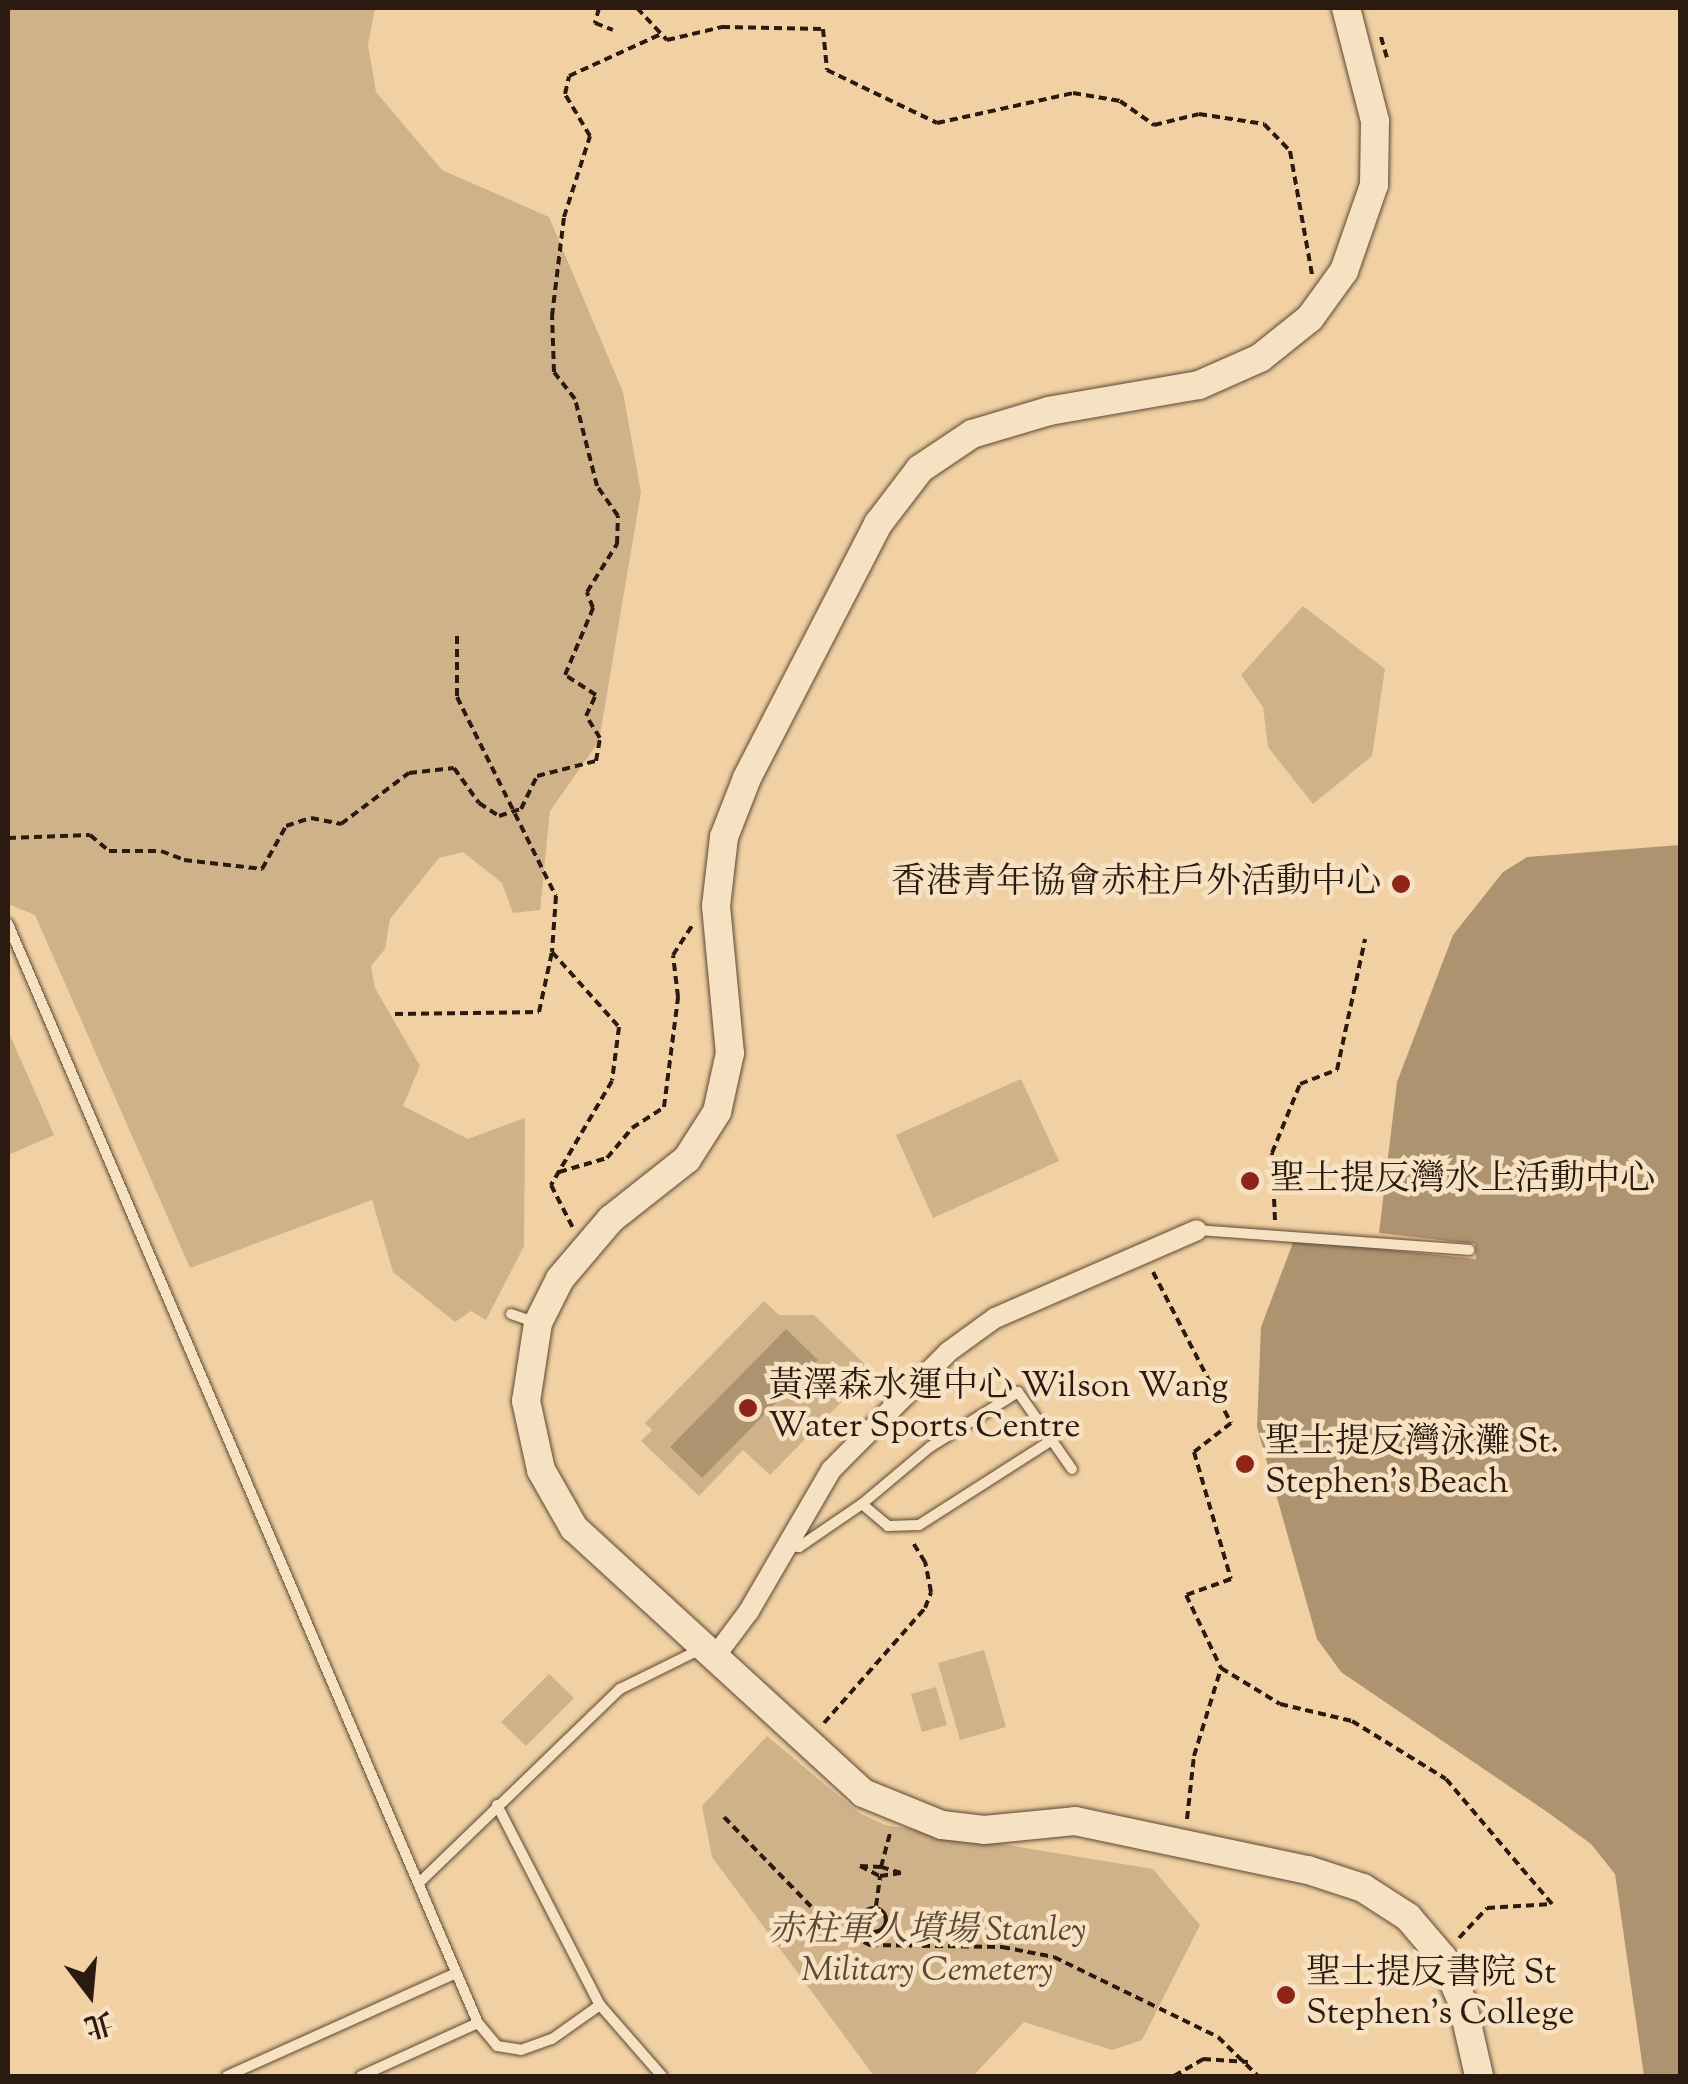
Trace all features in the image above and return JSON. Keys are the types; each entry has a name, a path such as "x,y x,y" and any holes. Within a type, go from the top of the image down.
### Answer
{"street":[{"path":"1346,8 1372,103 1376,162 1362,230 1322,303 1279,345 1230,374 1171,393 988,427 944,449 898,492 747,778 724,837 716,906 730,1053 716,1112 674,1173 583,1248 524,1318 526,1400 550,1492 590,1546 848,1783 896,1811 967,1830 1091,1824 1363,1888 1408,1917 1443,1958 1462,2001 1479,2076"},
{"path":"707,1654 786,1546 831,1470 962,1339 1114,1262 1197,1230"}],"lane":[{"path":"8,924 421,1881 478,2023 497,2046 520,2050 552,2039 600,2005"},
{"path":"1197,1230 1468,1250"},
{"path":"786,1546 799,1546 862,1504 930,1448 1018,1392 1072,1469"},
{"path":"862,1504 871,1518 904,1529 1052,1440"},
{"path":"421,1881 620,1689 707,1654"},
{"path":"498,1804 600,2005 662,2076"},
{"path":"226,2076 456,1973"},
{"path":"360,2076 478,2023"}],"path":[{"path":"599,8 595,22 614,30"},
{"path":"637,8 667,40 722,26 823,30 827,70 937,123 1073,93 1120,101 1154,125 1199,114 1264,124 1290,151 1308,264 1322,303"},
{"path":"8,838 90,836 109,851 162,851 184,860 262,869 286,826 312,818 342,824 408,772 454,768 479,803 499,816 521,809 537,776 576,769 601,752 586,716 596,695 565,675 593,608 587,592 617,544 618,516 596,486 575,399 554,372 552,316 564,217 590,136 565,94 570,76 661,34"},
{"path":"395,1014 539,1012 552,952 556,896 457,696 457,636"},
{"path":"559,1172 607,1158 632,1128 664,1107 678,997 673,954 694,921"},
{"path":"1276,1234 1272,1153 1300,1084 1337,1070 1366,938"},
{"path":"552,952 620,1026 612,1081 551,1185 583,1248"},
{"path":"1146,1259 1231,1423 1194,1452 1231,1579 1186,1595 1221,1668 1280,1704 1352,1721 1446,1779 1552,1904 1487,1908 1452,1948"},
{"path":"818,1729 929,1599 925,1562 904,1529"},
{"path":"1186,1829 1194,1756 1221,1668"},
{"path":"881,1867 896,1811"},
{"path":"724,1816 829,1925 870,1946 1002,1948 1054,1957 1198,2026 1248,2062 1258,2076"},
{"path":"860,1866 881,1867 901,1873 880,1876 860,1866"},
{"path":"876,1908 866,1911 860,1924 872,1929 886,1928 887,1920 876,1908 880,1876"},
{"path":"870,1946 872,1929"},
{"path":"1174,2076 1203,2059 1248,2062"}],"green space":[{"path":"8,8 375,8 368,45 376,92 442,170 549,217 623,392 641,492 599,741 550,811 540,910 513,913 502,883 463,852 439,858 390,919 385,949 371,966 375,988 420,1066 403,1106 468,1139 525,1118 524,1246 486,1320 471,1311 455,1322 393,1272 372,1200 190,1268 35,915 8,904"},
{"path":"1303,606 1385,669 1372,756 1313,804 1268,747 1263,707 1241,675"},
{"path":"8,1031 54,1135 8,1155"},
{"path":"1021,1079 1059,1161 933,1218 896,1135"},
{"name":"黃澤森水運中心 Wilson Wang Water Sports Centre","path":"764,1301 779,1315 814,1315 872,1371 770,1475 743,1450 699,1496 641,1441 652,1430 645,1423"},
{"path":"984,1650 1006,1727 960,1740 938,1663"},
{"path":"549,1674 574,1698 526,1746 501,1722"},
{"path":"936,1687 947,1725 922,1732 911,1694"},
{"name":"赤柱軍人墳場 Stanley Military Cemetery","path":"767,1736 859,1813 885,1825 1153,1869 1200,1925 1142,2040 1112,2050 1024,2022 973,2076 874,2076 712,1857 702,1806"}],"shaded area":[{"path":"1680,845 1680,2076 1644,2076 1615,1874 1591,1844 1341,1672 1317,1639 1257,1427 1261,1327 1294,1240 1476,1259 1475,1244 1379,1233 1397,1082 1453,935 1503,872 1527,857"},
{"path":"786,1329 818,1360 702,1478 670,1447"}],"place":[{"name":"香港青年協會赤柱戶外活動中心","path":"1401,884"},
{"name":"聖士提反灣水上活動中心","path":"1250,1181"},
{"name":"黃澤森水運中心 Wilson Wang Water Sports Centre","path":"748,1408"},
{"name":"聖士提反灣泳灘 St. Stephen's Beach","path":"1245,1464"},
{"name":"聖士提反書院 St Stephen's College","path":"1286,1995"}]}
